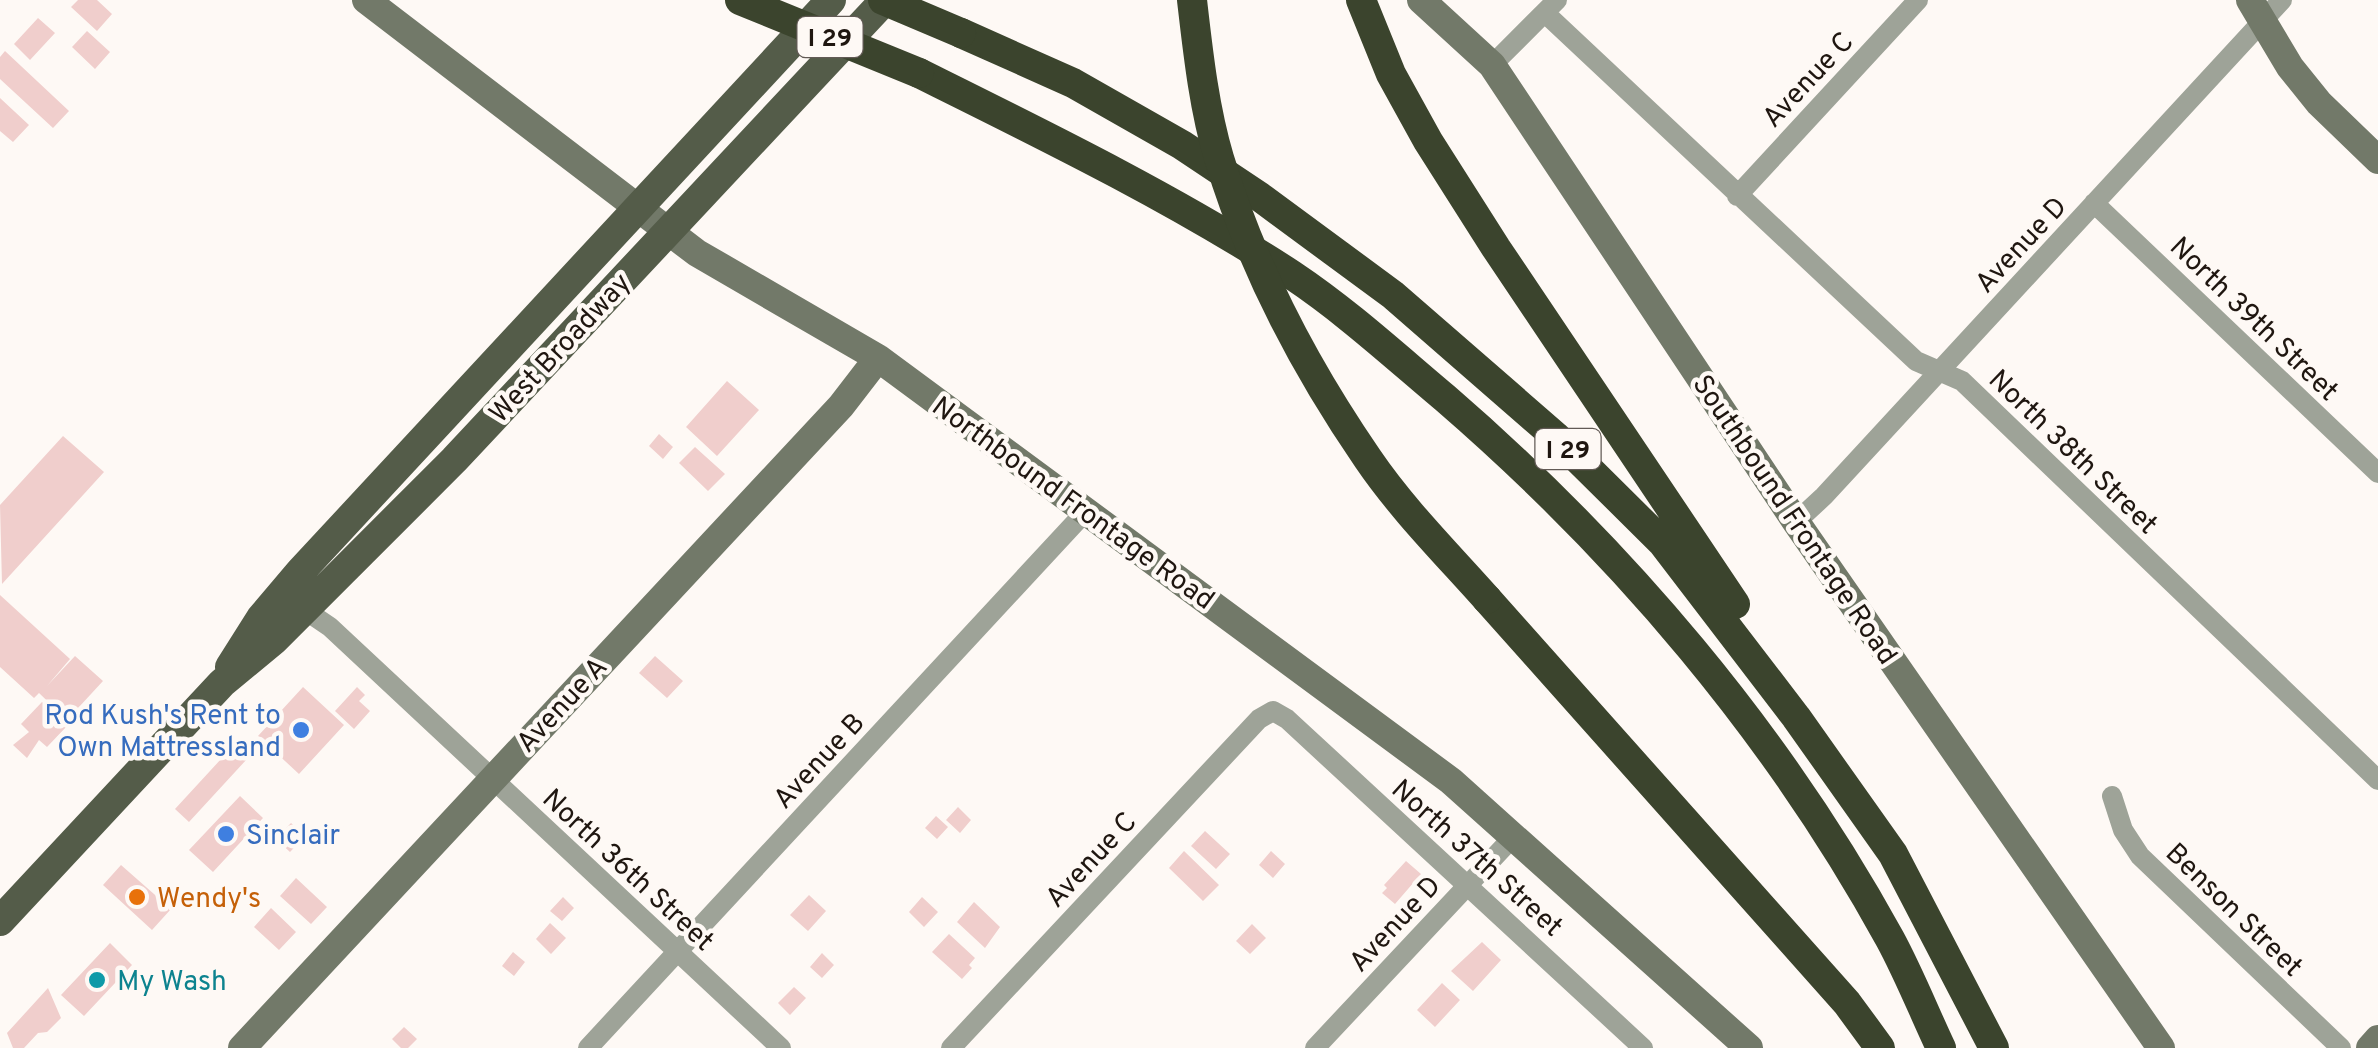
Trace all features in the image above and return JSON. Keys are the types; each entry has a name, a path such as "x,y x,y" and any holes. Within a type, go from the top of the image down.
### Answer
{"highway":[{"name":"I 29","path":"740,0 920,73 1140,184 1294,276 1372,336 1528,470 1706,666 1801,793 1890,939 1941,1048"},
{"name":"I 29","path":"884,0 1073,83 1182,145 1318,237 1393,295 1555,436 1662,542 1796,716 1892,854 1994,1048"},
{"path":"1192,0 1198,57 1218,156 1258,270 1310,369 1370,462 1487,599 1847,1002 1880,1048"},
{"path":"1361,0 1391,74 1428,141 1506,264 1775,662 1796,716"}],"main road":[{"name":"West Broadway","path":"222,682 247,637 286,588 831,0"},
{"name":"West Broadway","path":"0,921 222,682 305,610 511,400 884,0"}],"street":[{"name":"Northbound Frontage Road","path":"366,0 697,252 878,358 1451,782 1749,1048"},
{"name":"Southbound Frontage Road","path":"1420,0 1492,65 1796,522 2161,1048"},
{"name":"Avenue C","path":"1737,196 1918,0"},
{"name":"Avenue D","path":"1796,522 2094,203 2256,11 2282,0"},
{"path":"1492,65 1551,6"},
{"name":"North 38th Street","path":"1551,6 1737,196 1916,361 1962,382 2378,780"},
{"path":"2256,11 2290,67 2319,103 2378,160"},
{"name":"North 39th Street","path":"2094,203 2378,473"},
{"name":"Avenue A","path":"242,1048 841,406 878,358"},
{"name":"Avenue B","path":"588,1048 1088,510"},
{"name":"North 36th Street","path":"305,610 363,657 781,1048"},
{"name":"Avenue C","path":"951,1048 1260,718 1273,711"},
{"name":"North 37th Street","path":"1273,711 1287,719 1468,883 1642,1048"},
{"name":"Benson Street","path":"2112,796 2124,830 2140,856 2341,1048"},
{"name":"Avenue D","path":"1315,1048 1514,836"},
{"path":"2370,1048 2378,1039"}],"building":[{"path":"78,0 97,0 112,14 97,31 71,7"},
{"path":"38,18 55,33 30,60 14,44"},
{"path":"87,31 110,52 95,69 72,47"},
{"path":"5,51 69,111 53,128 0,79 0,57"},
{"path":"0,98 29,125 13,142 0,131"},
{"path":"727,381 759,410 717,456 686,427"},
{"path":"659,434 673,447 663,459 649,446"},
{"path":"63,436 104,472 2,584 0,505"},
{"path":"695,447 725,474 708,491 679,463"},
{"path":"0,595 70,659 47,686 75,656 103,681 67,720 39,693 34,698 0,667"},
{"path":"655,656 683,681 667,698 639,673"},
{"name":"Rod Kush's Rent to Own Mattressland","path":"303,687 344,725 299,774 258,736"},
{"path":"357,687 365,695 359,701 370,711 354,729 335,711"},
{"path":"42,702 68,725 47,747 39,740 27,758 13,745 29,732 21,724"},
{"path":"233,746 247,759 189,822 175,809"},
{"name":"Sinclair","path":"240,796 263,818 213,872 189,850"},
{"path":"958,807 971,820 960,833 946,820"},
{"path":"936,816 948,827 937,839 925,828"},
{"path":"291,823 305,836 290,852 276,839"},
{"path":"1205,831 1230,854 1216,869 1191,846"},
{"path":"1184,851 1219,885 1203,901 1169,868"},
{"path":"1271,851 1285,864 1273,878 1259,865"},
{"path":"1406,861 1421,874 1395,904 1382,893 1387,888 1384,885"},
{"name":"Wendy's","path":"121,865 171,909 152,930 103,885"},
{"path":"296,878 327,907 311,924 280,896"},
{"path":"809,895 826,911 808,931 790,915"},
{"path":"563,897 574,908 562,921 550,911"},
{"path":"922,897 938,912 924,927 909,912"},
{"path":"974,902 1000,927 985,948 957,922"},
{"path":"271,908 296,932 279,950 254,927"},
{"path":"550,923 566,938 551,954 536,939"},
{"path":"1252,924 1266,938 1250,954 1236,941"},
{"path":"949,934 975,958 962,979 932,952"},
{"path":"1482,942 1501,960 1473,991 1451,971"},
{"name":"My Wash","path":"110,943 132,965 84,1016 61,995"},
{"path":"513,952 525,962 514,976 502,966"},
{"path":"822,953 834,965 822,978 810,967"},
{"path":"1442,983 1460,1000 1435,1027 1417,1010"},
{"path":"794,987 806,998 790,1015 778,1003"},
{"path":"48,988 61,1018 24,1048 13,1048 7,1033"},
{"path":"404,1027 417,1039 408,1048 401,1048 392,1039"}],"place":[{"name":"Rod Kush's Rent to Own Mattressland","path":"301,730"},
{"name":"Sinclair","path":"226,834"},
{"name":"Wendy's","path":"137,897"},
{"name":"My Wash","path":"97,980"}]}
